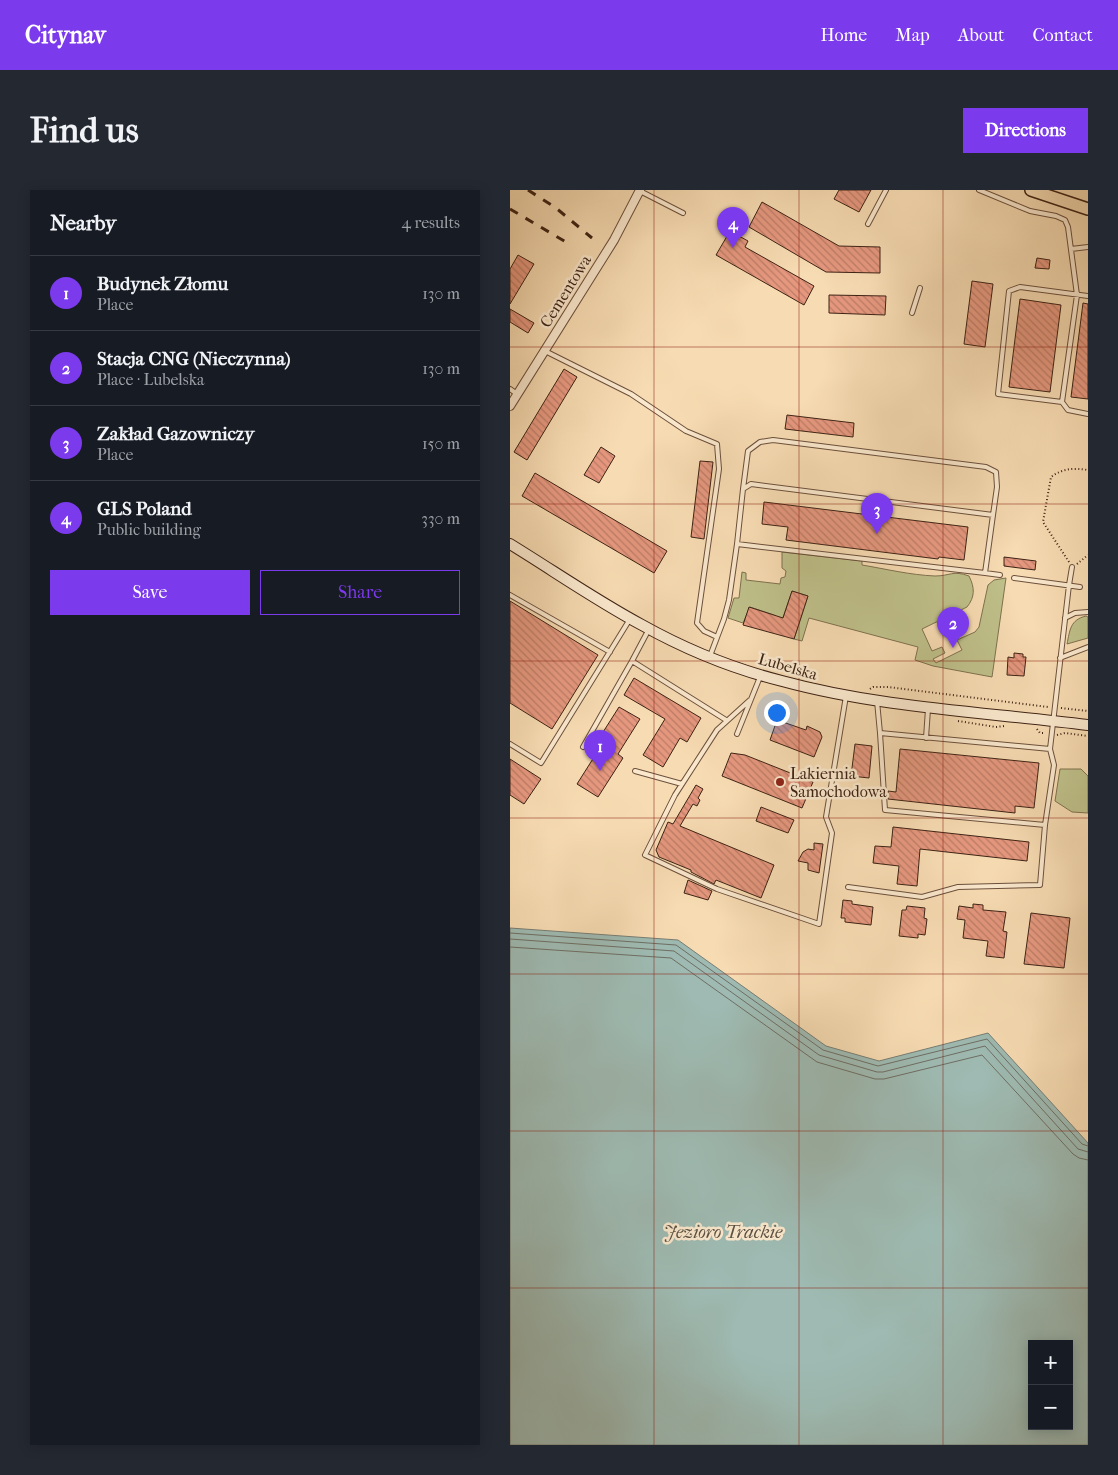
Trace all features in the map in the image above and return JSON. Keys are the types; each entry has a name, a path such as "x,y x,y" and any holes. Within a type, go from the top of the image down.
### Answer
{"main road":[{"path":"1031,190 1088,209"}],"street":[{"name":"Cementowa","path":"510,406 512,394 544,350 614,240 639,190"},
{"name":"Lubelska","path":"510,544 649,629 710,656 761,675 799,686 877,701 1088,725"}],"lane":[{"path":"639,190 683,213"},
{"path":"868,224 886,190"},
{"path":"978,190 1030,211 1056,216 1065,220 1068,227 1077,295 1062,402 1068,410 1088,414"},
{"path":"1071,249 1088,247"},
{"path":"1062,402 998,394 1009,291 1020,287 1088,296"},
{"path":"912,313 920,288"},
{"path":"544,350 631,394 686,430 717,444 719,469 697,624 704,631 718,637"},
{"path":"710,656 729,600 748,451 760,442 773,440 986,467 996,472 997,487 985,573"},
{"path":"743,489 751,484 758,484 993,514"},
{"path":"737,544 1000,575"},
{"path":"848,887 922,896 958,887 1040,885 1045,825 1054,765 1050,750 1072,567"},
{"path":"1014,578 1080,587"},
{"path":"510,595 610,652"},
{"path":"1065,618 1075,613 1088,612"},
{"path":"510,744 541,763 631,618"},
{"path":"583,747 649,629"},
{"path":"1060,658 1088,647"},
{"path":"632,661 726,720"},
{"path":"737,734 761,675"},
{"path":"750,700 716,730 682,784 645,855 717,889 819,924 832,833 826,817 846,696"},
{"path":"877,701 885,810 1045,825"},
{"path":"926,738 928,707"},
{"path":"880,733 1050,750"},
{"path":"635,771 682,784"}],"path":[{"path":"1088,470 1072,468 1058,472 1051,477 1043,522 1072,567 1088,554"},
{"path":"864,699 865,692 873,687 888,687 1088,711"}],"green space":[{"path":"782,552 862,561 862,565 916,574 940,576 959,573 969,576 973,592 972,600 967,607 922,629 932,651 942,647 945,653 933,659 936,663 962,650 957,640 975,632 979,627 988,585 994,580 1006,578 992,677 933,666 915,660 918,647 809,618 802,641 794,639 808,596 792,591 782,620 774,615 750,607 743,623 728,618 734,598 739,598 742,572 746,573 746,580 780,584 781,578 785,577 786,571 782,568"},
{"path":"1086,616 1088,617 1088,638 1067,644 1070,630 1074,623"},
{"path":"1060,769 1081,769 1088,776 1088,813 1072,812 1055,801"}],"water":[{"name":"Jezioro Trackie","path":"510,928 678,940 826,1046 879,1061 988,1033 1088,1143 1088,1445 510,1445"}],"building":[{"path":"839,190 871,190 859,212 834,199"},
{"path":"762,202 839,246 880,247 880,273 826,272 749,227"},
{"path":"730,231 748,241 745,247 814,286 804,305 716,255"},
{"path":"518,255 534,264 510,304 510,269"},
{"path":"1037,258 1050,260 1049,269 1035,268"},
{"path":"972,281 993,284 985,347 964,344"},
{"path":"829,295 886,296 885,315 829,313"},
{"path":"1020,299 1061,305 1050,392 1009,387"},
{"path":"1083,303 1088,304 1088,399 1071,397"},
{"path":"510,309 534,323 528,333 510,322"},
{"path":"564,369 577,377 527,460 514,452"},
{"path":"787,415 854,423 853,437 785,429"},
{"path":"601,447 615,456 599,483 584,475"},
{"path":"700,461 713,462 704,539 691,537"},
{"path":"535,473 667,551 654,573 522,496"},
{"path":"764,502 968,527 964,560 939,557 938,559 786,540 788,527 762,524"},
{"path":"1004,557 1036,561 1035,570 1004,566"},
{"path":"792,591 808,596 794,639 743,625 749,607 783,618"},
{"path":"510,601 598,655 552,729 510,703"},
{"path":"1014,653 1023,654 1023,657 1026,657 1024,676 1007,675 1008,657 1014,658"},
{"path":"634,678 701,718 687,742 680,738 663,767 643,755 665,719 624,695"},
{"path":"619,707 640,719 618,754 623,758 598,797 577,784 603,743 598,740"},
{"path":"777,720 806,730 807,726 820,732 822,737 814,757 770,740"},
{"path":"855,744 872,746 869,778 851,776"},
{"path":"900,749 1039,763 1034,808 1015,806 1015,813 888,799 888,791 896,792"},
{"name":"Lakiernia Samochodowa","path":"731,753 745,755 813,782 802,808 722,776"},
{"path":"510,759 541,779 524,804 510,795"},
{"path":"696,785 703,789 698,798 700,800 697,806 693,804 680,826 774,865 761,898 716,880 714,884 691,872 691,870 659,857 656,850 668,822 673,824"},
{"path":"761,807 794,820 788,833 756,821"},
{"path":"893,827 1029,842 1027,861 920,849 917,886 897,884 899,866 873,863 875,846 891,847"},
{"path":"814,843 823,844 819,873 808,870 808,863 798,861 803,852 808,849 814,850"},
{"path":"688,880 712,891 708,900 684,893"},
{"path":"843,900 852,901 852,904 873,907 871,925 845,922 845,918 841,918"},
{"path":"973,904 983,905 983,910 1006,912 1003,931 1007,932 1004,958 986,956 988,941 963,938 965,920 957,919 959,906 973,908"},
{"path":"907,906 925,908 924,918 927,919 925,935 918,934 918,938 899,936 902,910 906,910"},
{"path":"1031,913 1070,918 1064,968 1024,964"}],"railway":[{"path":"528,190 556,208 592,238"},
{"path":"510,209 571,245"}],"place":[{"name":"GLS Poland","path":"733,248"},
{"name":"Zakład Gazowniczy","path":"877,534"},
{"name":"Stacja CNG (Nieczynna)","path":"953,648"},
{"name":"Budynek Złomu","path":"600,771"},
{"name":"Lakiernia Samochodowa","path":"780,782"}]}
